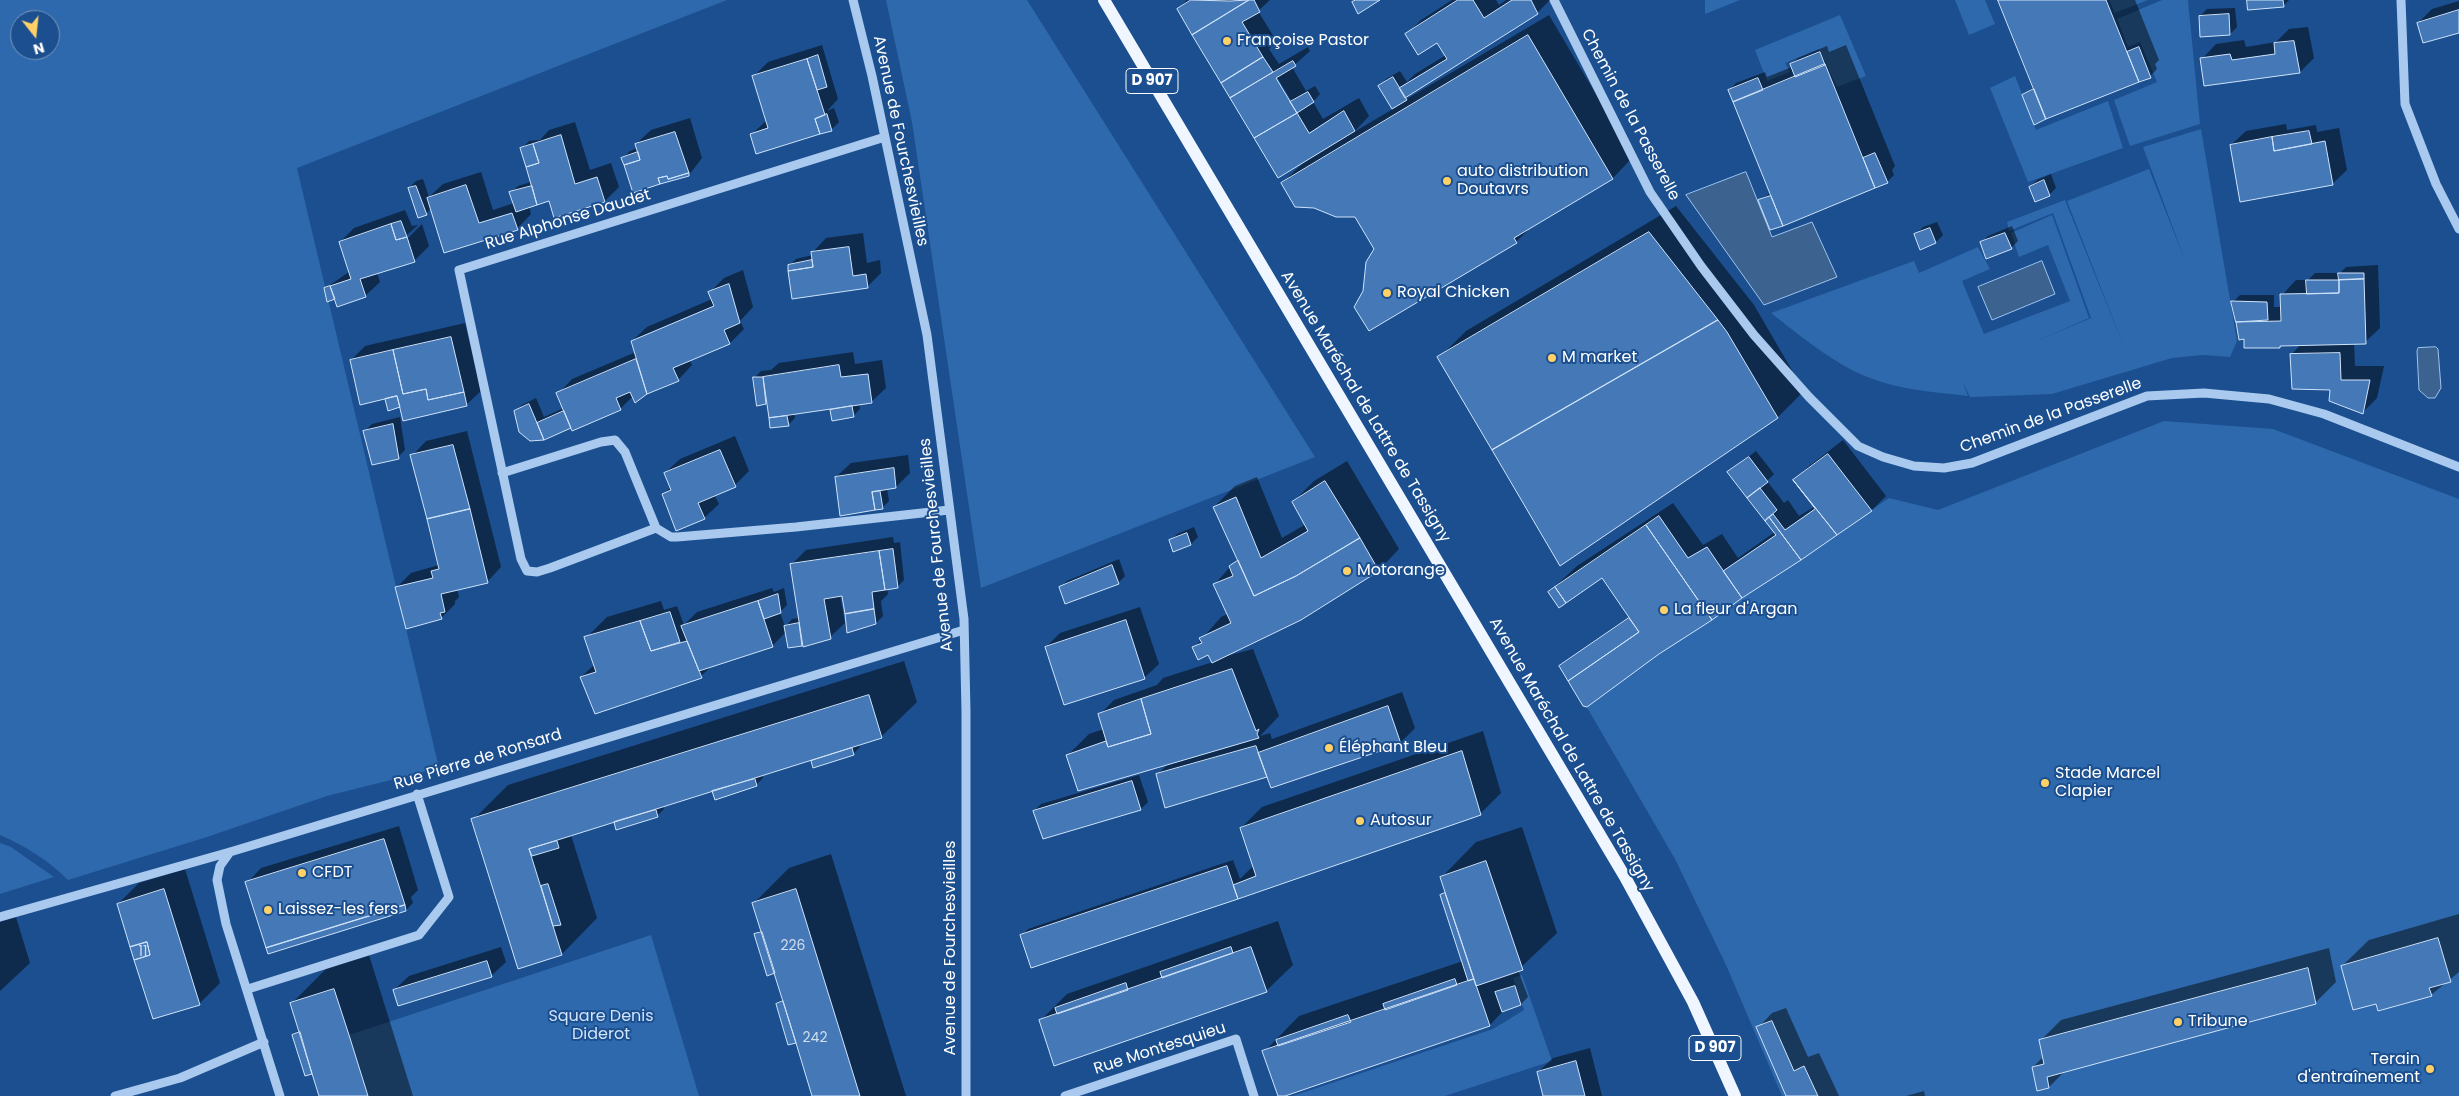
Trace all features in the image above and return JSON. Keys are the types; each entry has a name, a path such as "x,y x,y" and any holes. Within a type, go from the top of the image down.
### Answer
{"main road":[{"name":"Avenue Maréchal de Lattre de Tassigny","path":"1104,0 1625,877 1693,1002 1735,1096"}],"street":[{"name":"Avenue de Fourchesvieilles","path":"853,0 926,335 964,630 966,712 966,1096"},
{"name":"Chemin de la Passerelle","path":"1554,0 1642,176 1684,241 1754,335 1809,397 1858,446 1914,466 1944,468 1972,463 2147,396 2204,392 2269,399 2324,414 2459,467"},
{"path":"2401,0 2405,104 2436,184 2459,229"},
{"name":"Rue Alphonse Daudet","path":"656,528 550,568 537,572 527,572 520,559 459,270 884,137"},
{"path":"502,472 601,442 615,440 625,452 656,528 671,537 796,527 950,510"},
{"name":"Rue Pierre de Ronsard","path":"0,917 230,852 964,630"},
{"path":"248,989 419,935 449,897 417,794"},
{"path":"230,852 220,866 217,880 226,924 248,989 280,1096"},
{"name":"Rue Montesquieu","path":"1065,1096 1236,1038 1254,1096"},
{"path":"115,1096 180,1078 264,1042"}],"green space":[{"path":"0,0 727,0 297,168 439,768 327,796 207,837 68,880 36,854 0,835"},
{"path":"886,0 1027,0 1315,457 981,588 912,122"},
{"path":"1705,0 1740,0 1705,14"},
{"path":"1955,0 1985,0 1995,24 1969,35"},
{"path":"2109,0 2148,0 2115,13"},
{"path":"2162,0 2188,0 2200,124 2130,146 2114,100 2157,82 2140,42 2128,47 2117,19"},
{"path":"1840,15 1866,76 1837,87 1819,49 1785,63 1790,72 1767,81 1755,50"},
{"path":"2015,76 2036,130 2108,101 2123,148 2028,182 1990,88"},
{"path":"2201,129 2237,341 2230,357 2203,355 2172,358 2052,394 1970,397 1962,381 1968,396 1905,388 1857,373 1806,340 1771,313 1914,261 1919,273 1978,247 1990,269 1962,281 1984,334 2070,301 2048,245 2019,257 2011,233 2052,215 2089,318 2030,344 2091,318 2053,213 2009,231 2007,222 2065,200 2126,352 2067,201 2149,169 2186,263 2143,147"},
{"name":"Stade Marcel Clapier","path":"2164,421 2273,429 2459,499 2459,1096 1782,1096 1726,965 1675,859 1585,704 1889,498 1938,510"},
{"path":"0,843 11,847 54,877 0,894"},
{"name":"Square Denis Diderot","path":"651,935 699,1096 368,1096 349,1035"},
{"path":"1522,975 1552,1061 1445,1096 1293,1096 1493,1029 1524,1010 1513,978"}],"shaded area":[{"path":"1746,172 1772,237 1812,222 1837,277 1764,305 1686,195"},
{"path":"2042,261 2055,294 1992,320 1978,287"},
{"path":"2436,347 2438,349 2441,388 2435,398 2428,398 2419,390 2417,351 2418,348"}],"building":[{"path":"1191,0 1249,0 1192,35 1177,9"},
{"path":"1249,0 1254,0 1260,12 1242,22 1263,57 1221,83 1192,35"},
{"path":"1356,0 1380,0 1358,14 1352,2"},
{"path":"1458,0 1473,0 1484,18 1512,0 1531,0 1538,14 1405,98 1399,88 1447,59 1437,43 1418,55 1405,34"},
{"path":"1998,0 2106,0 2139,82 2046,119"},
{"path":"2247,0 2283,0 2284,7 2248,10"},
{"path":"2459,10 2459,33 2423,43 2417,23"},
{"path":"2229,14 2230,35 2200,37 2199,16"},
{"name":"auto distribution Doutavrs","path":"1528,35 1613,179 1514,238 1517,243 1369,331 1354,307 1363,291 1366,262 1374,249 1355,217 1336,217 1314,208 1295,207 1281,183"},
{"path":"2294,41 2300,73 2204,86 2200,58 2230,54 2232,60 2275,54 2274,43"},
{"path":"2139,47 2151,78 2139,82 2127,52"},
{"path":"1820,52 1825,65 1795,77 1790,64"},
{"path":"818,55 827,87 817,90 807,59"},
{"path":"1263,57 1273,72 1230,98 1221,83"},
{"path":"807,59 825,115 815,119 820,134 756,154 750,134 768,128 752,76"},
{"path":"1293,61 1296,66 1276,78 1297,113 1254,138 1230,98"},
{"path":"1825,64 1875,188 1783,226 1733,102"},
{"path":"1393,77 1407,100 1392,109 1378,86"},
{"path":"1758,78 1763,90 1733,102 1728,90"},
{"path":"2034,89 2046,119 2034,125 2022,95"},
{"path":"1308,92 1314,102 1297,113 1290,102"},
{"path":"1344,111 1355,131 1278,178 1254,138 1297,113 1309,133"},
{"path":"827,114 832,131 820,134 815,119"},
{"path":"2309,131 2312,144 2274,151 2272,137"},
{"path":"675,132 689,173 668,179 667,176 658,178 660,184 633,193 624,165 640,160 635,144"},
{"path":"561,135 575,184 597,177 605,202 554,218 549,201 537,205 526,167 539,163 533,144"},
{"path":"2272,137 2274,151 2325,141 2333,185 2240,202 2230,145"},
{"path":"533,144 539,163 526,167 520,148"},
{"path":"638,152 640,160 624,165 621,158"},
{"path":"1875,153 1888,183 1875,188 1863,158"},
{"path":"689,173 689,176 660,184 658,178 667,176 668,179"},
{"path":"2044,180 2050,196 2035,202 2029,187"},
{"path":"466,185 479,223 512,213 518,230 444,253 427,198"},
{"path":"416,186 427,215 418,218 408,188"},
{"path":"532,186 537,205 516,212 509,192"},
{"path":"1771,196 1783,226 1770,230 1758,200"},
{"path":"401,221 407,237 396,240 391,224"},
{"path":"391,224 396,240 407,237 415,262 360,279 366,297 337,307 330,286 351,279 339,242"},
{"path":"1930,228 1936,243 1920,250 1914,234"},
{"path":"1649,232 1718,320 1492,450 1437,357"},
{"path":"2005,233 2012,249 1986,259 1980,242"},
{"path":"849,247 853,276 866,274 868,288 792,299 788,271 813,267 811,252"},
{"path":"812,260 813,267 788,271 788,265"},
{"path":"2338,273 2364,273 2364,279 2339,280"},
{"path":"2364,279 2366,344 2244,348 2244,339 2239,340 2236,322 2281,321 2280,294 2339,293 2339,280"},
{"path":"2306,280 2339,280 2339,293 2307,294"},
{"path":"729,284 740,323 724,330 730,344 673,368 679,381 647,394 631,341 714,306 708,292"},
{"path":"330,286 335,299 327,302 324,288"},
{"path":"2231,301 2267,302 2268,320 2236,322"},
{"path":"1718,320 1778,418 1560,566 1492,450"},
{"path":"451,337 464,392 428,400 426,389 403,394 393,350"},
{"path":"393,350 403,394 426,389 428,400 464,392 467,406 403,421 397,396 360,405 350,360"},
{"path":"2340,353 2341,380 2370,380 2363,414 2329,401 2330,390 2292,389 2290,354"},
{"path":"636,359 647,394 635,403 630,392 616,398 621,410 572,431 556,393"},
{"path":"839,365 841,377 868,374 872,403 769,418 763,377"},
{"path":"753,377 763,377 766,404 757,406"},
{"path":"397,396 400,407 388,411 385,399"},
{"path":"529,404 544,440 530,441 519,432 514,411"},
{"path":"852,406 854,417 832,421 830,410"},
{"path":"564,411 571,428 544,440 537,423"},
{"path":"787,416 789,426 770,428 769,418"},
{"path":"393,424 399,459 372,465 363,431"},
{"path":"453,445 470,509 427,519 410,455"},
{"path":"720,450 736,487 698,503 705,519 676,531 662,494 671,490 664,473"},
{"path":"1828,454 1872,511 1837,535 1793,480"},
{"path":"1749,457 1768,482 1747,498 1727,472"},
{"path":"894,468 896,488 872,492 875,510 840,516 835,477"},
{"path":"1793,480 1837,535 1801,560 1769,517 1773,514 1785,530 1815,509"},
{"path":"1325,481 1360,538 1296,576 1254,596 1213,507 1236,497 1261,558 1308,531 1292,502"},
{"path":"1760,488 1777,510 1765,521 1747,498"},
{"path":"880,491 883,509 875,510 872,492"},
{"path":"470,509 488,583 441,594 445,612 440,613 442,619 406,629 395,587 433,578 431,571 439,569 427,519"},
{"path":"1659,516 1688,558 1707,547 1742,598 1712,620 1646,525"},
{"path":"1769,517 1801,560 1742,598 1723,571 1776,535 1765,521"},
{"name":"La fleur d'Argan","path":"1646,525 1712,620 1659,654 1587,707 1583,706 1568,681 1639,632 1602,578 1566,603 1555,587"},
{"path":"1187,533 1191,545 1173,552 1169,540"},
{"path":"1360,538 1379,571 1301,620 1212,663 1208,655 1198,660 1192,647 1202,643 1199,638 1231,623 1213,584 1233,576 1229,566 1238,560 1254,596 1296,576"},
{"path":"893,549 898,588 885,590 879,551"},
{"path":"879,551 885,590 872,592 874,609 845,614 842,596 824,599 831,639 803,647 790,564"},
{"path":"1112,565 1119,584 1065,604 1059,587"},
{"path":"1555,587 1566,603 1559,608 1548,592"},
{"path":"778,594 781,613 764,619 758,601"},
{"path":"758,601 773,647 699,671 681,626"},
{"path":"874,609 876,624 847,633 845,614"},
{"path":"670,612 680,642 651,651 640,621"},
{"path":"1629,618 1639,632 1568,681 1559,666"},
{"path":"1126,620 1145,679 1064,705 1045,647"},
{"path":"640,621 651,651 687,641 702,678 595,714 580,677 596,672 584,637"},
{"path":"799,623 802,646 788,648 784,626"},
{"path":"1232,669 1256,731 1259,729 1257,734 1259,738 1078,791 1066,755 1106,741 1108,747 1151,734 1141,699"},
{"path":"869,695 882,738 529,849 562,955 518,969 471,819"},
{"path":"1141,699 1151,734 1108,747 1098,714"},
{"name":"Éléphant Bleu","path":"1388,706 1401,744 1271,788 1258,753"},
{"path":"1256,746 1267,777 1165,808 1156,774"},
{"path":"852,748 854,755 813,768 811,761"},
{"name":"Autosur","path":"1462,751 1481,815 1238,899 1233,885 1256,876 1240,828"},
{"path":"755,779 757,786 715,800 712,791"},
{"path":"1132,781 1141,810 1043,839 1033,811"},
{"path":"656,810 658,817 616,830 614,822"},
{"path":"384,839 405,905 266,948 245,882"},
{"path":"557,841 559,848 532,856 529,849"},
{"path":"1486,861 1523,970 1476,986 1440,877"},
{"path":"1227,866 1238,899 1031,968 1020,935"},
{"path":"548,884 561,925 553,926 541,886"},
{"path":"164,889 200,1005 153,1019 134,960 150,955 147,942 130,947 117,904"},
{"path":"796,889 860,1096 812,1096 752,903"},
{"path":"1445,893 1474,979 1468,981 1440,895"},
{"path":"405,905 406,911 268,954 266,948"},
{"path":"762,932 775,973 767,976 754,934"},
{"path":"2438,938 2451,982 2429,988 2432,996 2378,1011 2376,1004 2353,1010 2341,966"},
{"path":"147,942 150,955 134,960 130,947"},
{"path":"1231,947 1233,953 1162,978 1160,972"},
{"path":"1251,947 1267,992 1054,1066 1039,1020"},
{"path":"487,961 492,977 398,1006 393,990"},
{"name":"Tribune","path":"2308,968 2316,1004 2047,1077 2049,1088 2037,1091 2032,1067 2044,1064 2039,1040"},
{"path":"1455,979 1457,985 1385,1010 1383,1004"},
{"path":"1474,979 1490,1026 1285,1096 1278,1096 1262,1051"},
{"path":"1126,983 1128,990 1057,1014 1055,1008"},
{"path":"1515,986 1521,1005 1502,1012 1495,992"},
{"path":"334,989 368,1096 319,1096 290,1003"},
{"path":"783,1001 796,1043 788,1045 776,1004"},
{"path":"1348,1015 1351,1022 1278,1046 1276,1040"},
{"path":"1772,1021 1794,1071 1804,1066 1818,1096 1786,1096 1756,1027"},
{"path":"300,1032 312,1074 305,1076 292,1035"},
{"path":"1576,1061 1585,1096 1543,1096 1537,1072"}],"place":[{"name":"Françoise Pastor","path":"1227,41"},
{"name":"auto distribution Doutavrs","path":"1447,181"},
{"name":"Royal Chicken","path":"1387,293"},
{"name":"M market","path":"1552,358"},
{"name":"Motorange","path":"1347,571"},
{"name":"La fleur d'Argan","path":"1664,610"},
{"name":"Éléphant Bleu","path":"1329,748"},
{"name":"Stade Marcel Clapier","path":"2045,783"},
{"name":"Autosur","path":"1360,821"},
{"name":"CFDT","path":"302,873"},
{"name":"Laissez-les fers","path":"268,910"},
{"name":"Tribune","path":"2178,1022"},
{"name":"Terain d'entraînement","path":"2430,1069"}]}
